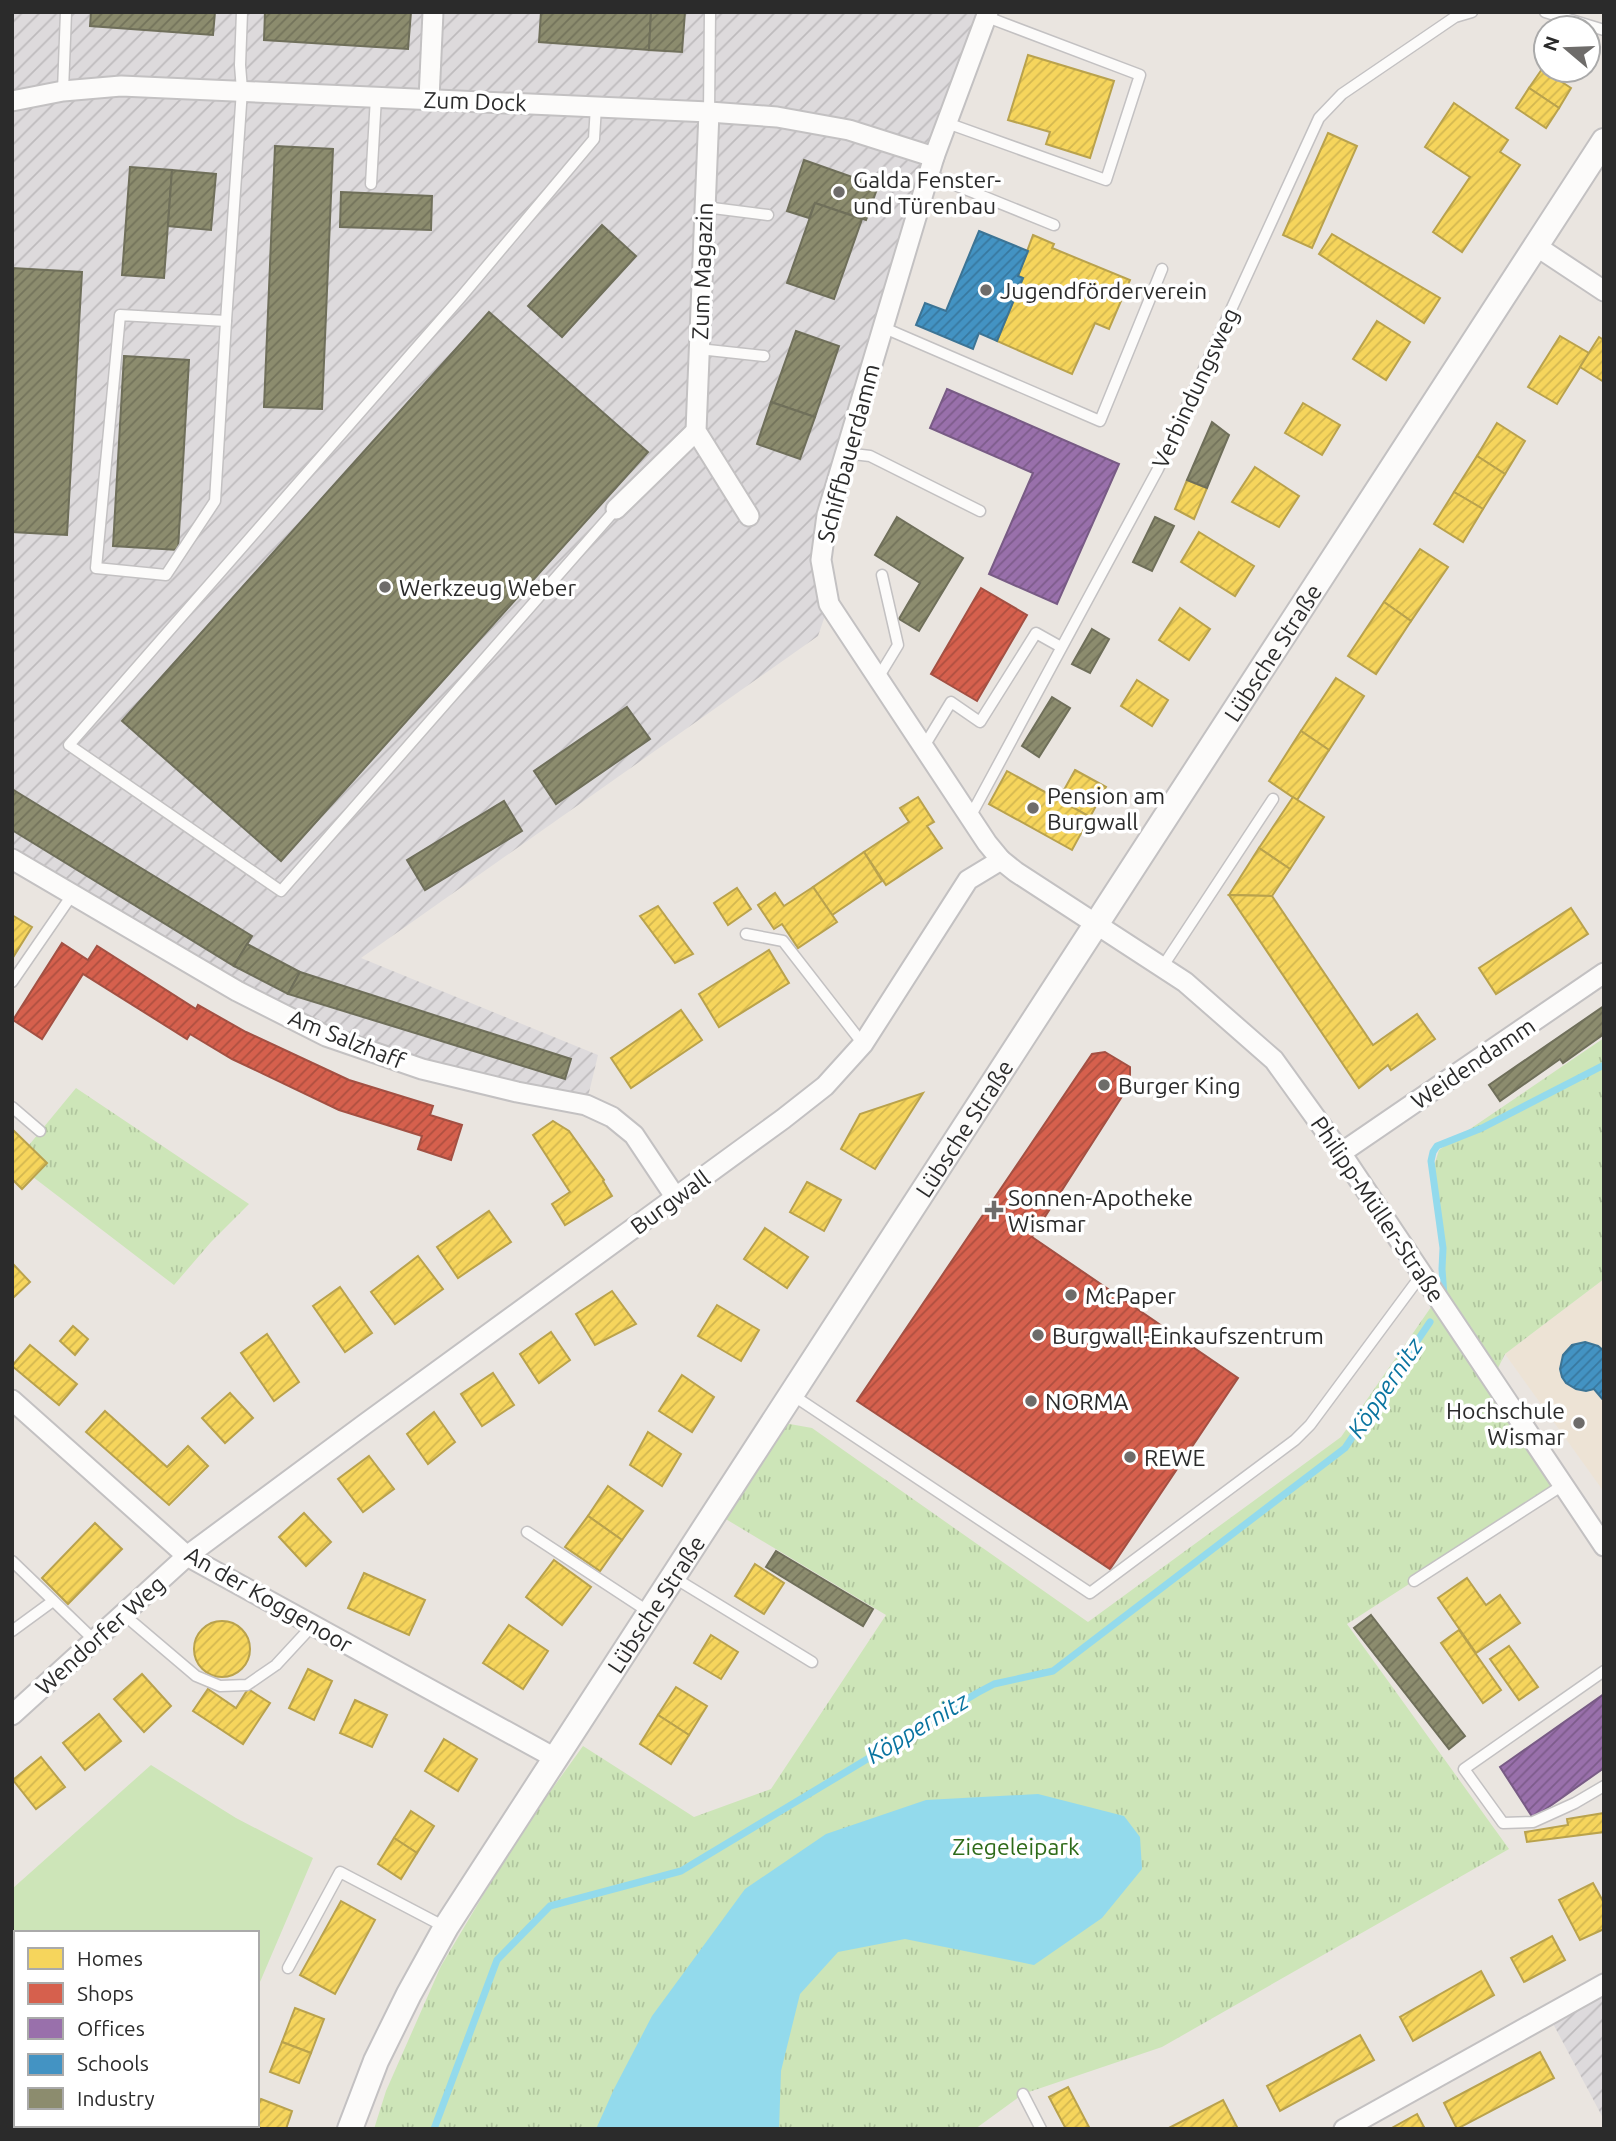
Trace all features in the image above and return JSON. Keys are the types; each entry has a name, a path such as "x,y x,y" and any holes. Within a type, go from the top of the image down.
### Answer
{"street":[{"path":"429,99 433,12"},
{"name":"Schiffbauerdamm","path":"988,15 931,166 827,515 821,559 829,604 923,748 1001,860"},
{"name":"Zum Dock","path":"12,101 63,91 121,86 709,112 777,117 849,130 931,166"},
{"name":"Zum Magazin","path":"696,431 709,112"},
{"name":"Lübsche Straße","path":"350,2129 376,2061 446,1927 1604,141"},
{"path":"1536,246 1604,291"},
{"path":"616,509 696,431 749,516"},
{"name":"Am Salzhaff","path":"12,859 237,991 326,1036 422,1069 586,1105 612,1117 634,1135 676,1198"},
{"path":"1001,860 1096,924"},
{"name":"Burgwall","path":"187,1556 825,1086 863,1044 968,880 1001,860"},
{"name":"Philipp-Müller-Straße","path":"1096,924 1185,982 1274,1060 1341,1153 1603,1545"},
{"name":"Weidendamm","path":"1341,1153 1604,973"},
{"name":"An der Koggenoor","path":"12,1400 187,1556 555,1758"},
{"name":"Wendorfer Weg","path":"12,1715 187,1556"},
{"path":"1344,2129 1604,1984"}],"lane":[{"path":"63,91 66,12"},
{"path":"226,321 120,315 96,568 166,575 215,501 242,90 242,12"},
{"path":"709,112 710,12"},
{"name":"Verbindungsweg","path":"970,817 1158,469 1319,118 1342,94 1455,17 1472,12"},
{"path":"1545,12 1604,30"},
{"path":"947,123 1106,180 1140,75 988,15"},
{"path":"371,184 376,97"},
{"path":"596,106 594,139 461,297 69,745 281,891 616,509"},
{"path":"931,166 1054,225"},
{"path":"705,207 768,215"},
{"path":"882,327 1100,421 1162,269"},
{"path":"699,349 764,356"},
{"path":"845,453 870,456 980,511"},
{"path":"878,678 898,645 882,575"},
{"path":"923,748 951,702 980,722 1036,633 1061,647"},
{"path":"1163,966 1273,799"},
{"path":"12,982 72,895"},
{"path":"746,934 783,941 863,1044"},
{"path":"12,1107 40,1131"},
{"path":"791,1394 1090,1593 1295,1440 1310,1425 1422,1273"},
{"path":"1414,1581 1563,1485"},
{"path":"527,1532 649,1612"},
{"path":"12,1561 94,1640"},
{"path":"673,1577 812,1662"},
{"path":"12,1631 53,1601"},
{"path":"123,1614 196,1676 220,1686 247,1685 276,1665 313,1625"},
{"path":"1604,1671 1464,1769 1503,1824 1533,1822 1604,1786"},
{"path":"288,1968 340,1872 446,1927"},
{"path":"1023,2094 1041,2129"}],"shaded area":[{"path":"12,12 988,12 827,515 829,604 818,636 361,958 598,1055 586,1105 326,1036 12,859"},
{"name":"Hochschule Wismar","path":"1604,1279 1604,1492 1505,1354"},
{"path":"1604,1984 1604,2120 1549,2016"},
{"path":"12,2005 14,2127 195,2129 12,2129"}],"green space":[{"name":"Ziegeleipark","path":"1604,1038 1604,1279 1505,1354 1493,1378 1563,1485 1347,1624 1509,1849 1162,2047 1023,2094 975,2129 374,2129 386,2091 441,1966 519,1835 583,1746 694,1817 771,1789 886,1615 714,1512 773,1421 812,1428 1088,1622 1341,1437 1438,1297 1446,1258 1434,1166 1439,1150"},
{"path":"76,1088 249,1204 174,1285 33,1177 47,1163 29,1145"},
{"path":"151,1765 236,1818 313,1858 259,1984 259,1931 14,1931 14,2006 12,1889"}],"water":[{"path":"1038,1794 1124,1816 1140,1837 1142,1869 1102,1918 1034,1965 905,1939 838,1952 800,1994 781,2071 779,2129 596,2129 652,2016 745,1889 826,1834 926,1800"}],"building: Homes":[{"path":"1028,55 1114,81 1090,158 1046,144 1050,132 1008,120"},
{"path":"1532,84 1565,84 1571,88 1559,108 1529,88"},
{"path":"1529,88 1559,108 1546,128 1516,108"},
{"path":"1454,103 1508,140 1500,152 1520,165 1462,252 1433,232 1470,177 1425,147"},
{"path":"1328,133 1357,146 1312,248 1283,235"},
{"path":"1332,234 1440,298 1424,323 1319,254"},
{"path":"1033,235 1054,244 1052,248 1130,280 1109,329 1095,323 1072,374 997,341 1023,278 1018,276"},
{"path":"1377,321 1410,342 1386,380 1353,359"},
{"path":"1560,336 1589,353 1557,404 1528,387"},
{"path":"1599,337 1604,340 1604,382 1580,367"},
{"path":"1303,403 1340,425 1322,455 1285,433"},
{"path":"1497,423 1525,441 1505,474 1477,456"},
{"path":"1477,456 1505,474 1483,509 1454,492"},
{"path":"1255,467 1299,496 1279,527 1232,502"},
{"path":"1187,480 1207,488 1194,519 1175,509"},
{"path":"1454,492 1483,509 1463,542 1434,524"},
{"path":"1199,532 1254,566 1235,596 1181,562"},
{"path":"1420,549 1448,567 1411,621 1384,602"},
{"path":"1384,602 1411,621 1376,674 1348,656"},
{"path":"1180,608 1210,629 1189,660 1159,640"},
{"path":"1336,678 1364,696 1329,750 1301,731"},
{"path":"1137,680 1168,700 1152,726 1121,706"},
{"path":"1301,731 1329,750 1297,800 1269,781"},
{"path":"1075,770 1106,787 1090,817 1059,799"},
{"path":"1007,771 1090,817 1072,850 989,804"},
{"path":"918,797 934,822 927,826 942,848 886,885 864,852 909,822 900,808"},
{"path":"1293,797 1324,817 1290,869 1259,848"},
{"path":"1259,848 1290,869 1272,896 1229,895"},
{"path":"864,852 882,881 832,915 813,887"},
{"path":"813,887 837,922 798,948 782,924 774,929 758,905 775,893 784,906"},
{"path":"737,888 751,909 728,925 714,903"},
{"path":"1229,895 1272,896 1373,1045 1417,1014 1435,1039 1391,1070 1388,1065 1359,1088"},
{"path":"658,906 693,954 675,963 640,916"},
{"path":"1571,908 1588,934 1496,994 1479,968"},
{"path":"12,915 32,927 12,959"},
{"path":"769,950 789,983 719,1027 699,994"},
{"path":"681,1010 702,1040 631,1088 611,1058"},
{"path":"923,1093 875,1169 841,1149 860,1114"},
{"path":"553,1121 569,1131 604,1180 612,1196 565,1225 552,1204 570,1192 533,1135"},
{"path":"12,1129 47,1163 22,1189 12,1179"},
{"path":"807,1182 841,1200 824,1231 790,1212"},
{"path":"489,1211 511,1242 458,1278 437,1247"},
{"path":"765,1228 808,1257 787,1288 744,1259"},
{"path":"418,1256 443,1289 395,1324 371,1292"},
{"path":"14,1265 30,1282 13,1298 12,1267"},
{"path":"340,1287 372,1333 345,1352 313,1306"},
{"path":"612,1291 636,1324 595,1345 576,1314"},
{"path":"717,1305 759,1330 741,1361 698,1336"},
{"path":"73,1326 88,1339 75,1355 60,1341"},
{"path":"551,1332 570,1360 539,1383 520,1354"},
{"path":"267,1334 299,1382 274,1401 241,1353"},
{"path":"30,1345 77,1384 59,1405 12,1366"},
{"path":"493,1373 514,1405 482,1426 461,1394"},
{"path":"682,1375 714,1397 692,1432 659,1411"},
{"path":"230,1393 253,1418 225,1443 202,1418"},
{"path":"105,1411 167,1467 188,1446 208,1466 169,1505 86,1432"},
{"path":"434,1412 455,1442 428,1464 407,1434"},
{"path":"648,1432 681,1454 662,1486 630,1465"},
{"path":"369,1456 394,1489 363,1512 338,1479"},
{"path":"608,1486 643,1511 622,1540 588,1516"},
{"path":"304,1513 331,1542 306,1566 279,1537"},
{"path":"588,1516 622,1540 600,1571 565,1547"},
{"path":"95,1523 122,1549 68,1604 42,1578"},
{"path":"554,1560 591,1587 562,1625 526,1597"},
{"path":"755,1564 784,1583 764,1614 735,1596"},
{"path":"364,1573 425,1600 409,1635 348,1608"},
{"path":"1467,1578 1486,1605 1500,1595 1520,1623 1476,1653 1438,1598"},
{"path":"216,1621 228,1621 238,1625 246,1633 250,1649 246,1665 238,1673 228,1677 216,1677 206,1673 198,1665 194,1655 194,1643 198,1633 206,1625"},
{"path":"509,1625 548,1651 523,1689 483,1663"},
{"path":"1459,1630 1501,1690 1483,1703 1441,1643"},
{"path":"711,1635 738,1652 721,1679 694,1663"},
{"path":"1509,1646 1538,1687 1519,1700 1490,1659"},
{"path":"308,1669 332,1681 314,1720 289,1708"},
{"path":"142,1674 171,1706 144,1732 114,1699"},
{"path":"676,1687 707,1706 689,1735 658,1715"},
{"path":"208,1689 236,1708 248,1689 270,1703 243,1744 193,1711"},
{"path":"355,1700 387,1715 372,1747 340,1733"},
{"path":"99,1714 121,1741 85,1770 63,1743"},
{"path":"658,1715 689,1735 671,1764 640,1744"},
{"path":"444,1739 477,1759 458,1791 425,1771"},
{"path":"41,1757 65,1787 36,1809 13,1780"},
{"path":"411,1811 434,1826 417,1853 394,1838"},
{"path":"1604,1813 1604,1832 1527,1842 1525,1832 1568,1825 1567,1819"},
{"path":"394,1838 417,1853 401,1879 378,1864"},
{"path":"1593,1883 1604,1903 1604,1929 1580,1940 1559,1900"},
{"path":"341,1901 375,1920 335,1994 300,1975"},
{"path":"1552,1936 1565,1960 1524,1982 1511,1958"},
{"path":"1481,1971 1494,1995 1413,2041 1400,2017"},
{"path":"295,2008 324,2019 311,2053 282,2042"},
{"path":"1360,2035 1374,2060 1280,2111 1267,2086"},
{"path":"282,2042 311,2053 299,2083 270,2072"},
{"path":"1540,2052 1554,2078 1457,2129 1444,2103"},
{"path":"1068,2087 1090,2129 1066,2129 1049,2097"},
{"path":"261,2099 292,2111 286,2129 258,2127"},
{"path":"1223,2100 1238,2129 1167,2129"},
{"path":"1417,2114 1425,2129 1390,2129"}],"building: Shops":[{"path":"981,588 1027,615 977,701 931,674"},
{"path":"62,943 88,960 97,946 196,1009 198,1005 246,1032 349,1080 433,1106 430,1115 462,1125 451,1160 418,1149 422,1136 339,1110 232,1059 190,1034 187,1039 83,974 42,1039 13,1020"},
{"name":"Burgwall-Einkaufszentrum","path":"1105,1052 1130,1067 1130,1084 1032,1237 1238,1378 1110,1569 857,1401 1092,1054"},
{"path":"192,2127 195,2129 92,2129"}],"building: Offices":[{"path":"947,389 1119,464 1057,604 989,574 1033,473 930,428"},
{"path":"1604,1694 1604,1768 1533,1818 1500,1767"}],"building: Schools":[{"name":"Jugendförderverein","path":"979,231 1028,251 1018,276 1023,278 997,341 979,333 973,349 916,325 925,303 946,311"},
{"path":"1585,1342 1604,1351 1604,1401 1594,1389 1576,1389 1562,1377 1560,1369 1563,1355 1572,1345"}],"building: Industry":[{"path":"91,12 215,12 213,35 90,26"},
{"path":"265,12 411,12 408,49 264,40"},
{"path":"541,12 651,12 649,50 539,42"},
{"path":"651,12 685,12 682,52 649,50"},
{"path":"275,146 333,149 322,409 264,407"},
{"path":"804,160 878,186 866,220 815,203 809,218 787,211"},
{"path":"130,167 172,170 164,278 122,275"},
{"path":"172,170 216,174 211,230 168,226"},
{"path":"341,192 432,196 431,230 340,227"},
{"path":"815,203 862,219 834,299 787,283"},
{"path":"602,225 636,256 562,337 528,306"},
{"path":"12,268 82,272 67,535 12,532"},
{"name":"Werkzeug Weber","path":"489,312 648,452 281,861 122,721"},
{"path":"796,331 839,346 815,417 771,402"},
{"path":"124,356 189,360 178,550 113,546"},
{"path":"771,402 815,417 800,459 757,444"},
{"path":"1212,422 1229,435 1207,488 1187,480"},
{"path":"897,517 963,558 919,631 899,619 920,583 875,555"},
{"path":"1155,517 1174,526 1152,571 1133,562"},
{"path":"1092,629 1109,639 1090,673 1072,664"},
{"path":"1052,697 1070,708 1039,757 1022,746"},
{"path":"627,707 650,739 556,804 534,771"},
{"path":"12,789 252,936 234,966 12,830"},
{"path":"504,801 522,831 425,890 407,860"},
{"path":"247,944 300,972 288,994 234,966"},
{"path":"300,972 571,1059 565,1079 288,994"},
{"path":"1604,1006 1604,1034 1563,1063 1560,1059 1500,1101 1489,1085"},
{"path":"776,1551 873,1609 863,1626 766,1567"},
{"path":"1371,1615 1465,1736 1449,1749 1354,1628"}],"waterway":[{"name":"Köppernitz","path":"1444,1296 1443,1248 1431,1161 1437,1146 1482,1128 1604,1065"},
{"name":"Köppernitz","path":"434,2129 497,1960 550,1906 681,1871 977,1693 994,1684 1053,1671 1345,1448 1430,1322"}],"place":[{"name":"Galda Fenster- und Türenbau","path":"839,192"},
{"name":"Jugendförderverein","path":"986,290"},
{"name":"Werkzeug Weber","path":"385,587"},
{"name":"Pension am Burgwall","path":"1033,808"},
{"name":"Burger King","path":"1104,1085"},
{"name":"Sonnen-Apotheke Wismar","path":"994,1210"},
{"name":"McPaper","path":"1071,1295"},
{"name":"Burgwall-Einkaufszentrum","path":"1038,1335"},
{"name":"NORMA","path":"1031,1401"},
{"name":"Hochschule Wismar","path":"1579,1423"},
{"name":"REWE","path":"1130,1457"}]}
